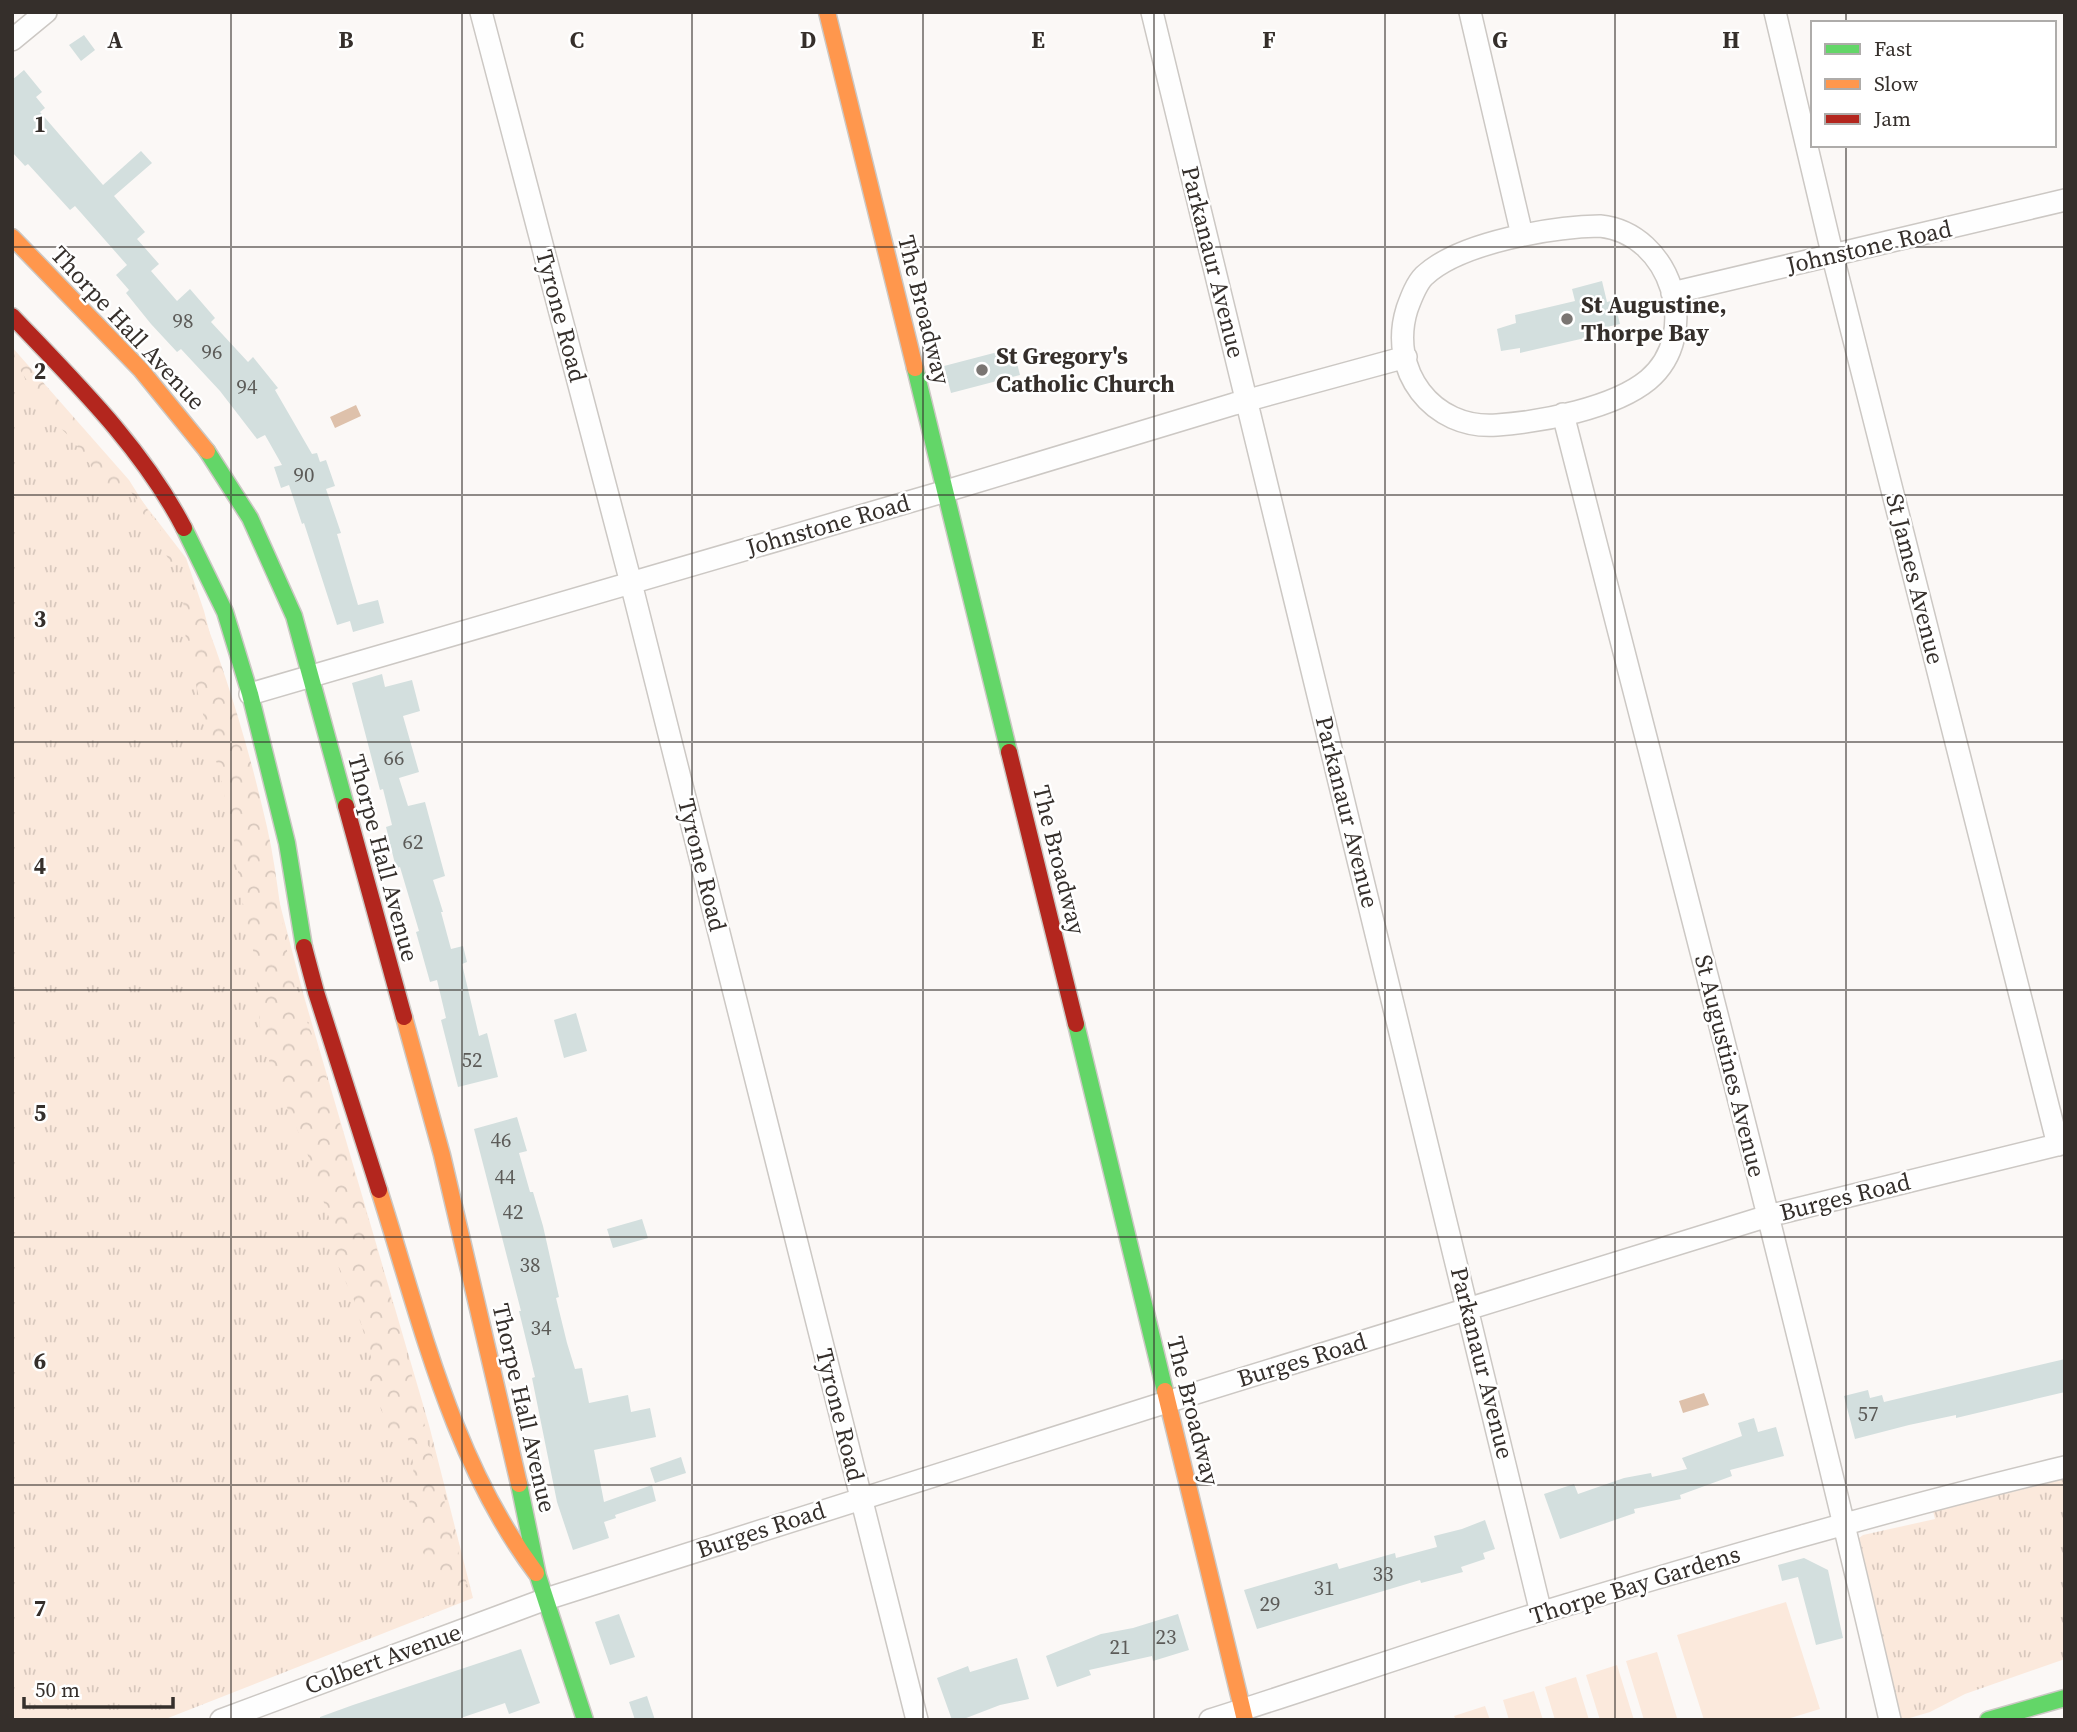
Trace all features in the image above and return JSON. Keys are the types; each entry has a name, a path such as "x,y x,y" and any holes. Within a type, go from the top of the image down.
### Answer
{"street":[{"path":"12,40 46,12"},
{"name":"Tyrone Road","path":"481,12 631,583 916,1720"},
{"name":"The Broadway","path":"827,12 1244,1715"},
{"name":"Parkanaur Avenue","path":"1152,12 1541,1613"},
{"path":"1470,12 1522,235"},
{"name":"St James Avenue","path":"1775,12 1833,257 2061,1144"},
{"name":"Johnstone Road","path":"1672,293 2065,200"},
{"path":"1580,227 1617,228 1633,235 1659,260 1672,293 1675,330 1670,351 1661,368 1637,388 1607,401 1563,414 1515,423 1483,426 1458,421 1432,406 1409,372 1403,336 1404,319 1409,304 1423,278 1451,259 1522,235 1580,227"},
{"name":"Thorpe Hall Avenue","path":"12,237 154,384 195,435 227,480 270,557 294,616 442,1154 533,1543 538,1576 585,1720"},
{"name":"Thorpe Hall Avenue","path":"12,316 89,397 127,442 179,518 225,612 250,694 287,843 300,934 316,992 444,1395 460,1442 488,1499 513,1544 538,1576"},
{"name":"Johnstone Road","path":"250,694 1247,401 1406,357"},
{"name":"St Augustines Avenue","path":"1563,414 1768,1216 1890,1720"},
{"name":"Burges Road","path":"546,1599 1167,1402 1768,1216 2061,1144"},
{"name":"Thorpe Bay Gardens","path":"1210,1720 1244,1715 1541,1613 1844,1523 2065,1467"},
{"name":"Colbert Avenue","path":"221,1720 546,1599"},
{"path":"1988,1720 2065,1698"}],"green space":[{"path":"12,347 129,480 180,561 170,562 129,488 111,494 71,438 52,420 12,357"},
{"path":"12,353 112,462 186,558 204,611 303,993 429,1425 473,1598 163,1720 12,1720"},
{"path":"189,579 223,670 260,796 294,984 324,1069 425,1426 392,1437 369,1379 371,1357 354,1300 332,1252 335,1235 305,1147 274,1079 260,1027 256,964 241,894 234,841 220,773 186,643 183,599"},
{"path":"418,1431 430,1448 467,1584 451,1590 440,1589 435,1581 420,1544 410,1507 413,1466 408,1438"},
{"path":"2065,1479 2065,1659 1965,1694 1930,1712 1903,1720 1900,1717 1857,1543 1859,1538 1935,1519 1933,1511"},
{"path":"1786,1602 1820,1709 1784,1720 1704,1720 1677,1635"},
{"path":"1657,1652 1677,1718 1644,1720 1626,1661"},
{"path":"1617,1665 1634,1720 1600,1720 1586,1675"},
{"path":"1576,1677 1589,1720 1555,1720 1545,1687"},
{"path":"1534,1691 1543,1720 1509,1720 1503,1700"},
{"path":"1485,1706 1490,1720 1456,1720 1454,1716"}],"shaded area":[{"path":"356,405 361,416 335,428 330,417"},
{"path":"1704,1393 1709,1405 1683,1413 1679,1401"}],"building":[{"path":"84,35 95,50 81,61 69,45"},
{"path":"24,70 42,92 36,97 45,108 40,112 103,185 141,151 152,163 114,196 145,232 137,239 159,264 151,271 177,301 190,289 215,318 211,322 248,362 253,357 278,388 275,390 312,454 317,453 320,462 326,460 335,486 326,489 341,533 337,534 358,605 378,600 384,623 353,632 350,621 337,625 304,523 302,524 289,485 281,488 274,467 282,465 265,435 257,439 220,391 181,349 177,352 151,324 126,293 129,290 116,275 127,265 75,206 70,210 28,164 25,166 12,152 12,80"},
{"name":"St Augustine, Thorpe Bay","path":"1602,281 1607,302 1614,300 1620,324 1584,332 1585,338 1520,353 1520,348 1501,351 1497,329 1516,323 1515,315 1575,301 1572,289"},
{"name":"St Gregory's Catholic Church","path":"1013,348 1020,375 951,393 944,366"},
{"path":"382,674 385,687 412,680 420,711 403,716 419,772 399,778 408,806 425,802 445,876 433,880 441,912 451,949 463,946 467,962 462,964 479,1036 487,1033 498,1077 458,1087 441,1020 446,1018 437,980 430,982 416,932 419,931 400,867 396,868 386,827 392,825 352,683"},
{"path":"576,1013 587,1051 564,1058 554,1020"},
{"path":"517,1117 527,1151 519,1153 543,1226 567,1343 575,1369 582,1368 589,1403 628,1395 631,1412 650,1408 656,1437 594,1450 604,1502 652,1485 656,1501 615,1515 616,1518 604,1522 609,1538 573,1550 557,1502 521,1311 474,1129"},
{"path":"642,1219 648,1238 613,1248 607,1229"},
{"path":"2065,1359 2065,1392 1855,1439 1844,1396 1868,1390 1870,1398 1882,1395 1884,1402"},
{"path":"1754,1418 1758,1432 1776,1427 1784,1456 1730,1470 1732,1476 1680,1495 1681,1499 1634,1509 1635,1513 1560,1539 1544,1494 1574,1484 1578,1494 1624,1478 1651,1473 1652,1477 1687,1469 1682,1458 1742,1436 1738,1423"},
{"path":"681,1457 686,1473 655,1483 650,1468"},
{"path":"1485,1520 1495,1549 1483,1553 1485,1559 1461,1567 1463,1572 1421,1583 1420,1580 1257,1629 1244,1590 1337,1563 1339,1569 1395,1553 1396,1558 1437,1547 1434,1536"},
{"path":"1804,1558 1828,1570 1843,1638 1816,1645 1798,1577 1782,1581 1778,1565"},
{"path":"619,1614 635,1657 610,1665 595,1622"},
{"path":"1178,1614 1189,1650 1153,1661 1152,1656 1089,1670 1091,1675 1057,1687 1046,1656 1101,1634 1133,1628"},
{"path":"521,1649 540,1703 509,1714 505,1703 455,1720 320,1720 320,1717 353,1705"},
{"path":"1017,1658 1029,1699 1000,1705 961,1720 952,1720 937,1678 968,1666 970,1672"},
{"path":"647,1696 655,1720 635,1720 629,1702"}],"traffic: fast":[{"path":"915,368 1009,752"},
{"path":"207,451 250,518 294,616 346,806"},
{"path":"184,528 225,612 250,694 287,843 304,947"},
{"path":"1076,1024 1165,1391"},
{"path":"519,1484 538,1576 585,1720"},
{"path":"1988,1720 2065,1698"}],"traffic: slow":[{"path":"827,12 915,368"},
{"path":"12,237 141,370 207,451"},
{"path":"404,1017 442,1155 519,1484"},
{"path":"379,1190 425,1339 460,1437 507,1530 536,1573"},
{"path":"1165,1391 1245,1720"}],"traffic: jam":[{"path":"12,316 83,390 127,442 167,498 184,528"},
{"path":"1009,752 1076,1024"},
{"path":"346,806 404,1017"},
{"path":"304,947 379,1190"}],"place":[{"name":"St Augustine, Thorpe Bay","path":"1567,319"},
{"name":"St Gregory's Catholic Church","path":"982,370"}]}
